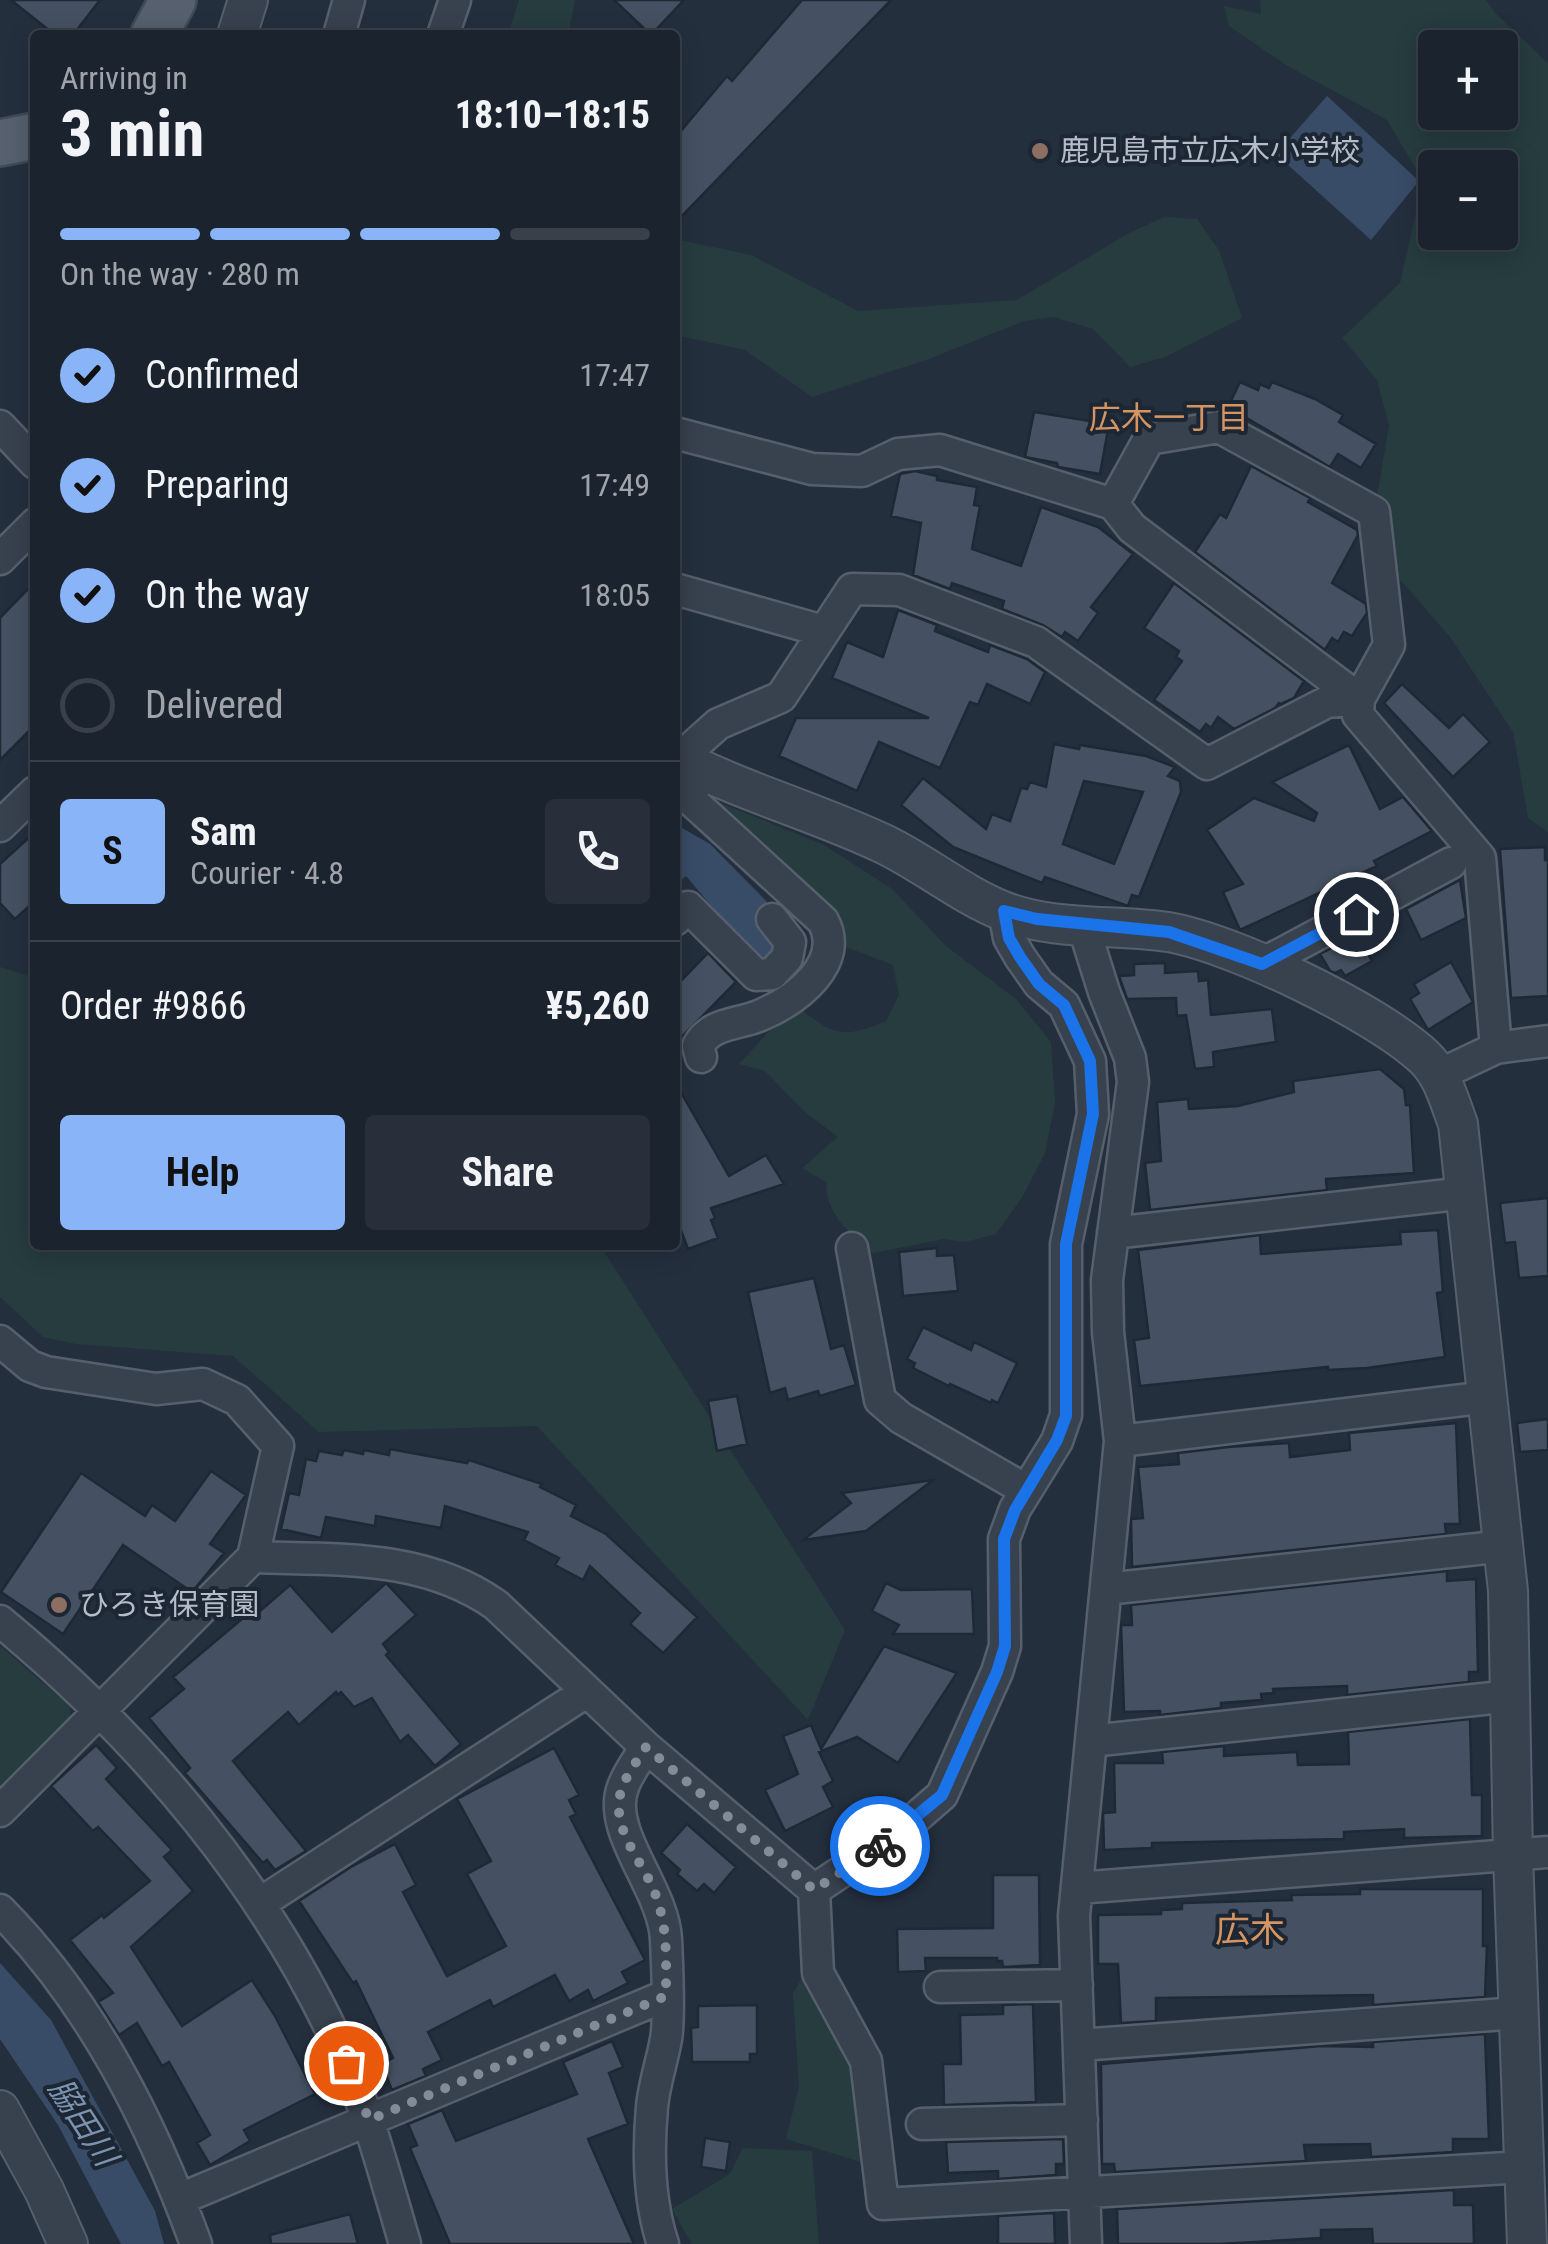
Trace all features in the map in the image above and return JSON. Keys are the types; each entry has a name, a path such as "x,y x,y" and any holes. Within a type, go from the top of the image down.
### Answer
{"main road":[{"path":"157,30 173,0"},
{"path":"0,143 30,137"}],"street":[{"path":"239,30 248,0"},
{"path":"340,30 349,0"},
{"path":"445,30 454,0"},
{"path":"0,426 30,459"},
{"path":"1113,504 1149,439 1219,427 1374,512 1389,645 1359,699 1358,715 1480,858 1496,1048"},
{"path":"680,434 812,469 862,471 898,454 940,450 1113,504 1132,528 1359,699"},
{"path":"0,559 30,529"},
{"path":"683,761 718,724 781,697 852,589 899,590 1036,642 1207,764 1327,702 1359,699"},
{"path":"680,590 824,631"},
{"path":"683,761 734,786 882,843 1004,911 1082,925 1169,932 1262,964 1331,996 1400,1039 1426,1058 1440,1075 1458,1124 1505,1546 1511,1696 1531,1854 1519,2013 1527,2244"},
{"path":"683,761 692,800 824,921 830,932 826,965 783,1004 710,1030 698,1046 701,1057"},
{"path":"0,826 30,797"},
{"path":"1262,964 1452,863"},
{"path":"680,915 688,907 756,974 772,974 786,958 790,942 772,918"},
{"path":"814,1890 896,1835 942,1795 1005,1646 1004,1539 1066,1416 1066,1244 1093,1114 1090,1061 1064,1005 1039,984 1009,938 1004,911"},
{"path":"1082,925 1130,1058 1133,1082 1107,1280 1108,1332 1120,1441 1074,1916 1086,2244"},
{"path":"1440,1075 1496,1048 1548,1040"},
{"path":"1113,1233 1466,1193"},
{"path":"852,1248 880,1400 901,1418 1026,1490"},
{"path":"0,1341 30,1366 46,1372 156,1388 203,1384 237,1400 278,1446 252,1557 0,1811"},
{"path":"1120,1441 1488,1397"},
{"path":"1106,1590 1505,1546"},
{"path":"252,1557 386,1562 471,1587 496,1605 646,1747 814,1890 818,1972 866,2061 883,2204 1525,2167"},
{"path":"0,1621 47,1660 160,1775 259,1904 313,1992 369,2120 405,2244"},
{"path":"259,1904 586,1692"},
{"path":"1091,1741 1511,1696"},
{"path":"646,1747 622,1789 620,1816 625,1837 655,1891 663,1918 667,2035 652,2104 650,2143 657,2227 663,2244"},
{"path":"1077,1888 1531,1854"},
{"path":"0,1910 34,1944 106,2049 144,2116 196,2244"},
{"path":"940,1987 1077,1986"},
{"path":"180,2199 666,1996"},
{"path":"1079,2045 1519,2013"},
{"path":"0,2110 44,2190 68,2244"},
{"path":"922,2124 1082,2120"}],"green space":[{"path":"519,0 575,0 569,30 510,30"},
{"path":"1260,0 1486,0 1513,30 1418,30 1418,130 1518,130 1518,35 1548,63 1548,832 1528,818 1513,732 1450,637 1369,544 1389,425 1377,380 1342,338 1400,283 1418,203 1418,250 1518,250 1518,150 1418,150 1418,173 1387,120 1286,65 1229,26 1224,6 1261,14"},
{"path":"1164,217 1197,219 1219,250 1242,318 1165,357 1130,367 1093,329 1054,317 1024,321 929,359 812,397 745,350 680,336 680,240 751,255 858,311 1017,300 1129,233"},
{"path":"704,796 824,845 892,889 946,946 1016,999 1051,1042 1055,1103 1045,1153 1023,1196 996,1234 965,1242 944,1239 873,1253 835,1214 826,1182 802,1168 838,1137 805,1112 765,1071 739,1064 794,1004 837,1031 857,1031 886,1021 899,995 893,965 846,947 836,923"},
{"path":"0,967 30,976 30,1250 603,1250 845,1630 808,1720 537,1426 319,1432 233,1356 76,1344 43,1337 0,1297"},
{"path":"0,1646 70,1706 70,1721 0,1790"},
{"path":"801,1979 822,2017 855,2061 862,2115 861,2162 786,2139 799,2087 793,1994"},
{"path":"743,2148 812,2151 819,2244 692,2244 672,2209 730,2174"}],"water":[{"path":"1327,96 1418,182 1371,240 1276,154"},
{"path":"680,827 710,844 772,907 779,952 763,967 686,876 680,881"},
{"name":"脇田川","path":"0,1963 51,2020 155,2211 164,2244 121,2244 58,2125 0,2039"}],"building":[{"path":"11,0 100,0 77,30 49,30"},
{"path":"614,0 684,0 656,30 646,30"},
{"path":"802,0 891,0 680,218 680,132 727,76 732,81"},
{"path":"1240,382 1258,390 1260,384 1269,388 1272,382 1315,399 1343,415 1339,422 1376,444 1361,468 1338,454 1330,467 1228,407"},
{"path":"1034,412 1109,424 1100,474 1025,457"},
{"path":"1251,466 1310,498 1308,502 1357,530 1358,535 1332,583 1366,604 1367,613 1352,636 1344,632 1338,642 1332,638 1325,650 1195,552 1220,514 1226,518"},
{"path":"915,471 937,476 937,480 977,487 974,505 980,506 972,549 1021,566 1041,507 1098,527 1133,554 1091,607 1098,613 1078,641 1065,632 1062,637 1002,609 1004,601 952,583 950,589 913,575 921,523 891,516 900,474"},
{"path":"1174,583 1304,681 1294,698 1234,729 1218,717 1211,728 1206,724 1200,732 1154,700 1182,661 1176,657 1179,651 1144,628"},
{"path":"30,587 30,730 0,760 0,618"},
{"path":"898,610 937,625 935,631 988,652 990,645 1027,659 1045,672 1030,704 987,684 978,705 970,702 940,768 879,742 857,791 779,756 796,718 929,718 832,678 847,642 883,657"},
{"path":"1402,684 1449,728 1463,714 1490,742 1453,777 1384,703"},
{"path":"1054,744 1146,756 1175,767 1168,776 1180,781 1181,792 1139,897 1132,895 1128,906 1045,877 1042,883 953,847 901,805 923,778 986,829 992,814 1010,821 1021,788 1027,789 1030,782 1046,787","holes":["1084,781 1143,792 1114,864 1063,844"]},
{"path":"1349,745 1380,809 1403,797 1432,831 1374,861 1377,866 1240,930 1223,892 1243,884 1207,830 1254,798 1314,821 1317,813 1272,782"},
{"path":"30,837 30,906 15,919 0,903 0,864"},
{"path":"1545,847 1548,996 1511,998 1500,849"},
{"path":"1460,880 1466,918 1421,940 1406,909"},
{"path":"1358,934 1372,961 1345,976 1341,970 1330,971 1320,954"},
{"path":"708,953 736,982 680,1039 680,982"},
{"path":"1451,962 1473,1002 1428,1030 1410,999 1419,993 1414,984"},
{"path":"1165,963 1165,973 1198,971 1199,981 1208,980 1211,1015 1272,1009 1276,1042 1213,1052 1214,1067 1195,1069 1186,1015 1177,1016 1176,998 1127,999 1119,976 1134,975 1134,964"},
{"path":"1380,1069 1404,1089 1406,1105 1410,1105 1414,1173 1326,1179 1327,1190 1150,1210 1145,1163 1161,1161 1157,1102 1188,1099 1189,1109 1238,1106 1294,1092 1293,1081"},
{"path":"680,1091 729,1176 766,1155 784,1184 711,1208 718,1238 688,1249 680,1228"},
{"path":"1548,1198 1548,1276 1519,1278 1515,1242 1505,1243 1500,1203"},
{"path":"1438,1230 1443,1292 1437,1293 1445,1357 1367,1368 1328,1367 1140,1386 1134,1340 1149,1338 1138,1250 1260,1235 1261,1254 1401,1244 1400,1232"},
{"path":"937,1248 937,1256 954,1255 958,1291 903,1296 899,1252"},
{"path":"814,1278 831,1349 844,1345 856,1385 788,1400 785,1388 770,1393 748,1292"},
{"path":"923,1327 971,1350 974,1342 1017,1363 998,1403 913,1368 915,1363 907,1359"},
{"path":"737,1396 747,1444 717,1451 708,1401"},
{"path":"1548,1419 1548,1450 1520,1452 1517,1423"},
{"path":"1456,1423 1460,1524 1445,1524 1446,1534 1132,1567 1131,1519 1143,1518 1138,1467 1179,1464 1178,1453 1228,1447 1289,1443 1290,1457 1350,1450 1349,1433"},
{"path":"390,1449 467,1463 469,1460 542,1484 540,1487 576,1505 571,1516 606,1534 697,1617 663,1653 630,1624 640,1613 590,1566 583,1580 555,1565 559,1558 524,1540 528,1532 445,1506 441,1528 376,1516 375,1526 326,1517 321,1538 281,1529 289,1493 299,1495 306,1459 316,1461 319,1451 342,1455 344,1450 363,1454 364,1450 389,1455"},
{"path":"211,1471 246,1495 210,1544 224,1553 192,1592 123,1545 63,1634 1,1592 81,1473 145,1516 152,1505 175,1521"},
{"path":"933,1480 866,1531 803,1540 851,1503 842,1493"},
{"path":"1447,1571 1447,1581 1476,1579 1478,1672 1469,1672 1469,1682 1347,1695 1347,1686 1273,1689 1274,1693 1261,1694 1262,1700 1221,1703 1221,1708 1160,1715 1160,1711 1124,1712 1121,1625 1132,1625 1131,1605"},
{"path":"386,1583 416,1615 383,1644 389,1652 386,1655 461,1744 435,1766 408,1735 400,1742 372,1698 354,1707 341,1692 336,1692 299,1725 288,1712 233,1761 306,1851 275,1870 267,1860 263,1863 185,1773 190,1768 149,1718 184,1689 173,1677 256,1607 260,1611 290,1585 332,1632"},
{"path":"886,1583 901,1590 972,1589 974,1634 893,1634 899,1625 872,1611"},
{"path":"884,1646 957,1673 898,1763 857,1737 819,1752 833,1781 823,1787 833,1807 785,1831 765,1790 798,1774 783,1736 811,1725 821,1749"},
{"path":"1470,1719 1472,1795 1482,1795 1482,1836 1404,1838 1404,1829 1344,1832 1344,1839 1152,1843 1152,1848 1104,1850 1103,1813 1115,1812 1114,1763 1163,1763 1162,1752 1224,1746 1224,1756 1297,1752 1298,1765 1349,1764 1348,1732"},
{"path":"96,1745 117,1768 106,1779 172,1850 164,1857 193,1891 131,1947 182,2026 252,1980 315,2094 244,2130 250,2141 210,2165 197,2143 210,2135 169,2062 162,2066 137,2023 119,2035 98,2002 113,1993 70,1940 150,1881 98,1827 93,1831 51,1786"},
{"path":"554,1748 579,1795 569,1800 576,1814 570,1817 645,1960 622,1972 628,1983 593,2001 588,1990 569,2001 555,1975 493,2007 490,2000 428,2032 442,2060 423,2069 426,2076 392,2090 381,2064 393,2058 356,1981 353,1983 299,1901 395,1844 416,1885 403,1892 447,1976 506,1946 467,1874 491,1861 457,1799"},
{"path":"687,1824 736,1867 714,1893 704,1884 697,1891 661,1853"},
{"path":"993,1875 1039,1875 1040,1965 1003,1967 997,1958 925,1958 926,1971 898,1972 897,1929 993,1928"},
{"path":"1360,1889 1483,1889 1485,1997 1373,2005 1373,1995 1156,1998 1156,2021 1121,2023 1118,1964 1098,1964 1098,1915 1161,1914 1161,1910 1182,1909 1182,1903 1292,1900 1291,1895 1360,1894"},
{"path":"1033,2004 1036,2102 944,2105 943,2064 961,2064 960,2015 1003,2014 1003,2005"},
{"path":"757,2005 757,2054 750,2054 750,2062 692,2062 691,2028 698,2027 698,2006"},
{"path":"1485,2034 1489,2139 1453,2139 1453,2152 1371,2157 1370,2144 1304,2145 1306,2161 1115,2172 1114,2164 1102,2164 1101,2064 1322,2046 1373,2047 1373,2042"},
{"path":"612,2041 623,2067 609,2073 628,2124 588,2139 634,2244 450,2244 410,2148 417,2145 408,2124 442,2110 456,2141 577,2094 563,2062"},
{"path":"705,2138 730,2142 726,2171 701,2167"},
{"path":"1063,2139 1064,2164 1056,2164 1056,2175 998,2179 998,2171 948,2173 946,2142"},
{"path":"1454,2190 1454,2205 1473,2205 1474,2244 1373,2244 1372,2229 1321,2230 1321,2238 1220,2244 1118,2244 1117,2209"},
{"path":"1054,2213 1055,2244 998,2244 998,2216"},
{"path":"350,2214 358,2244 271,2244 270,2235"}],"way so far":[{"path":"346,2063 369,2120 666,1996 663,1918 655,1891 625,1837 620,1816 622,1789 646,1747 814,1890 880,1846"}],"place":[{"name":"鹿児島市立広木小学校","path":"1040,151"},
{"name":"ひろき保育園","path":"59,1605"}],"district":[{"name":"広木一丁目","path":"1169,418"},
{"name":"広木","path":"1250,1930"}],"route":[{"path":"880,1846 942,1795 960,1759 1005,1646 1004,1539 1015,1510 1057,1440 1066,1416 1066,1244 1093,1114 1090,1061 1064,1005 1039,984 1009,938 1004,911 1082,925 1169,932 1262,964 1356,914"}]}
